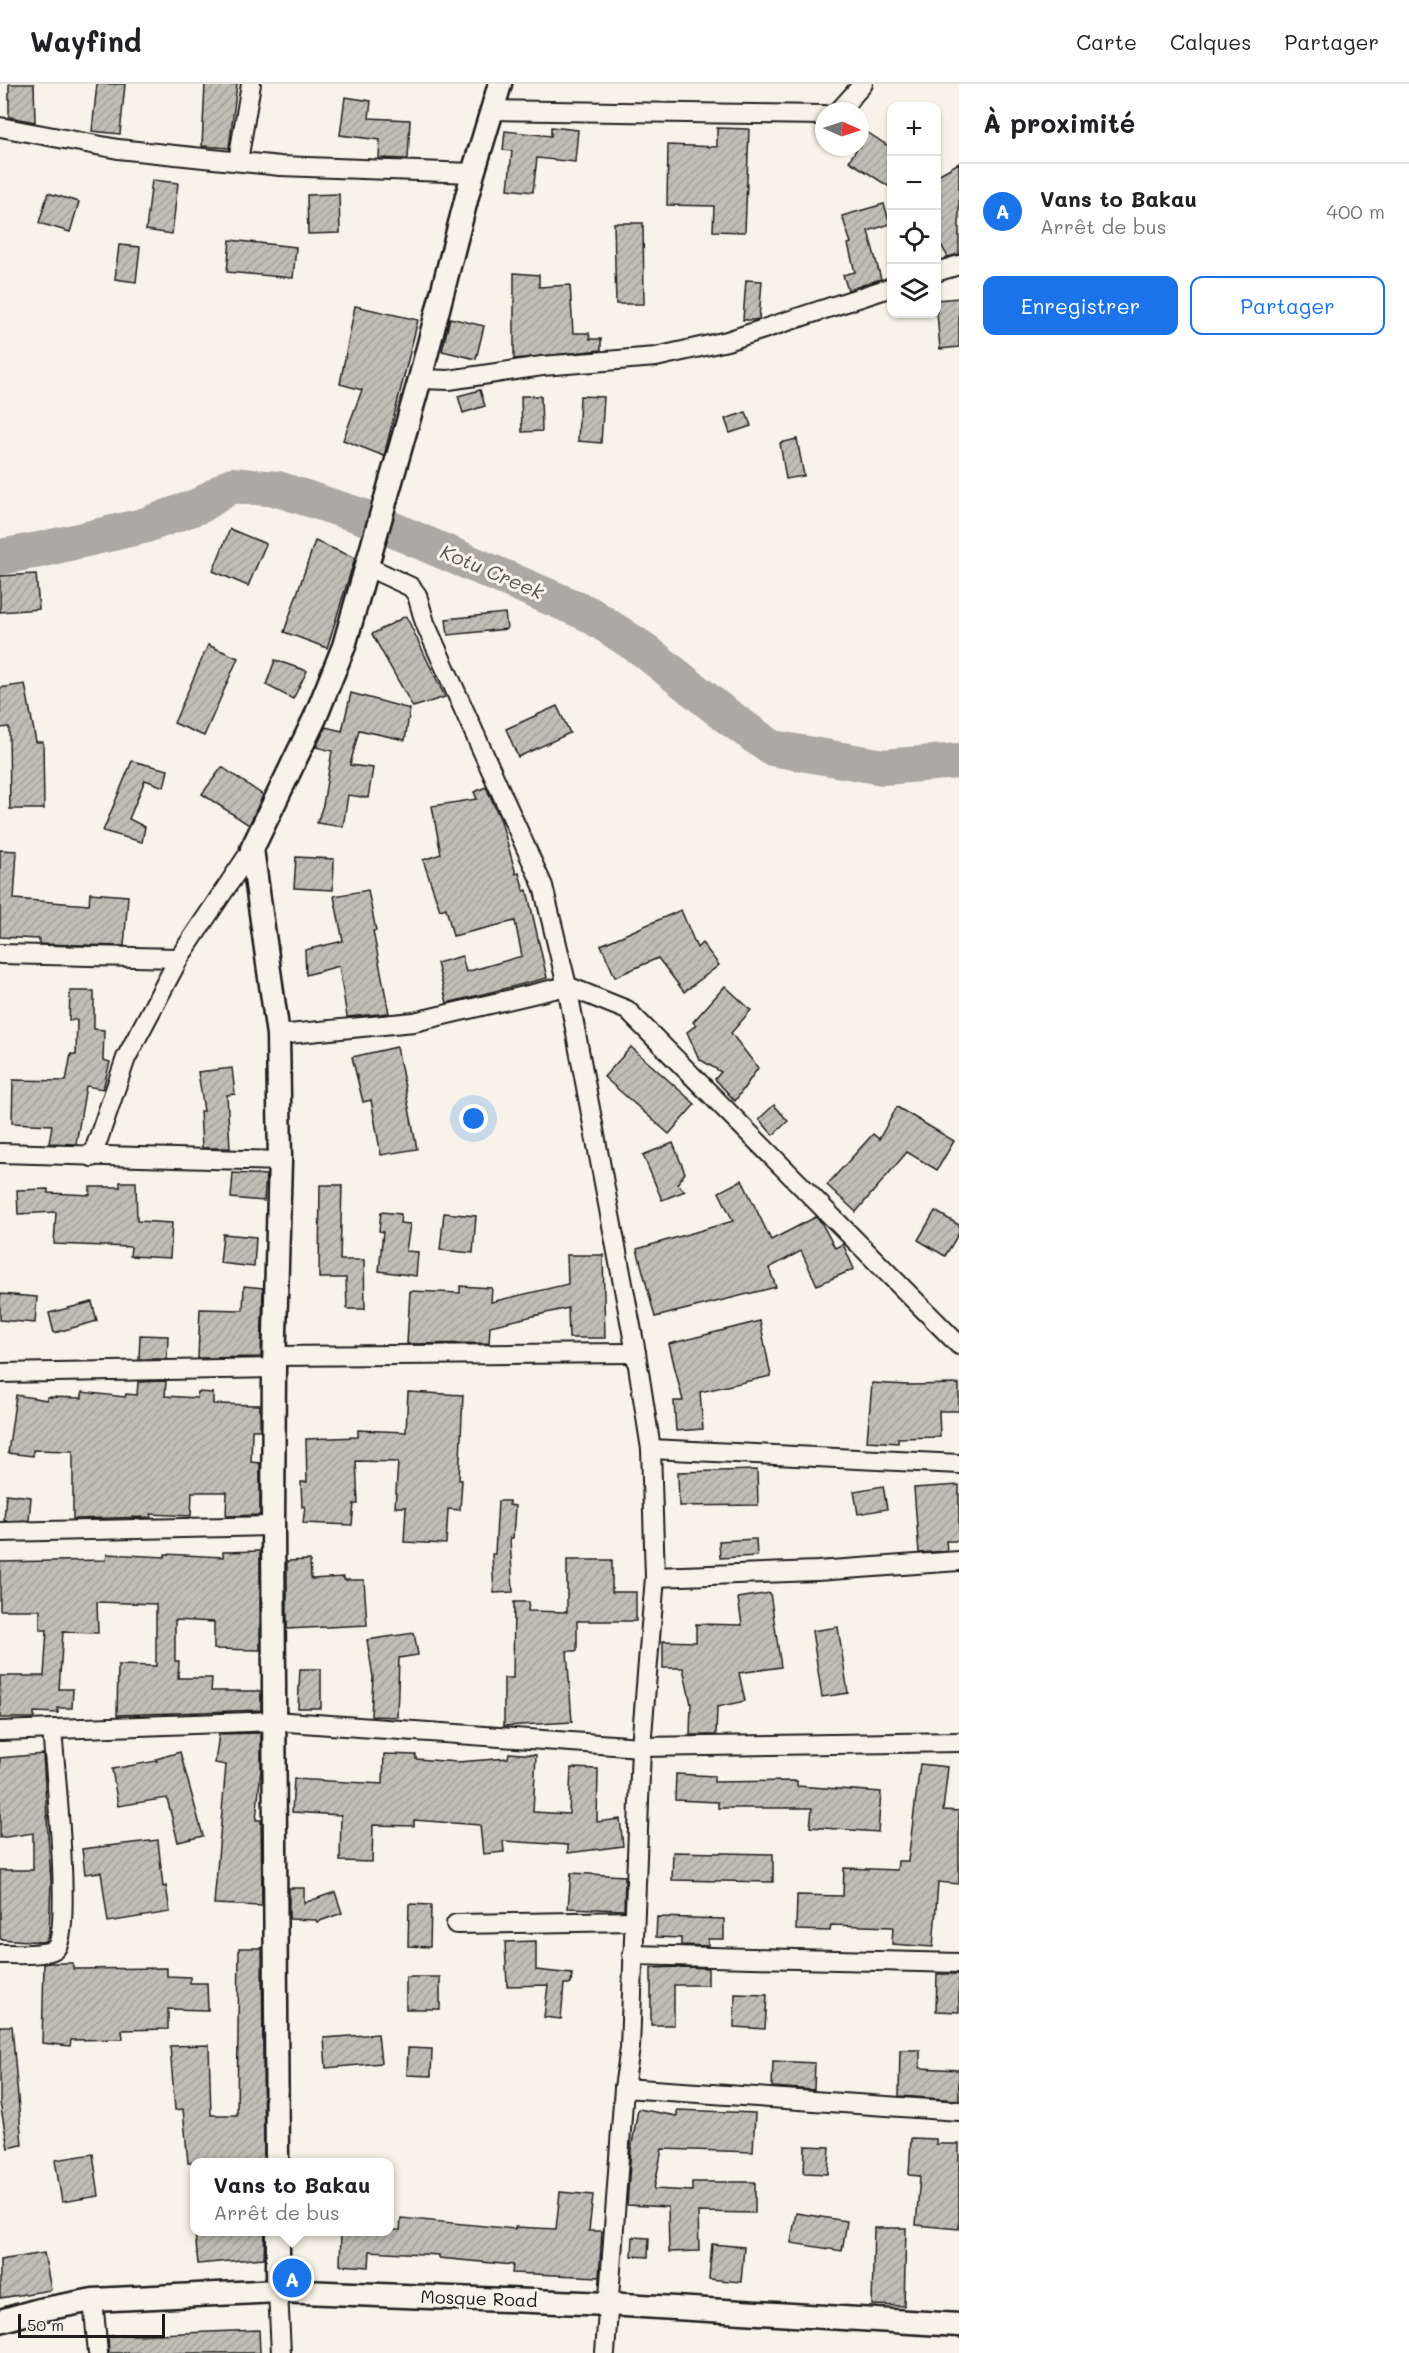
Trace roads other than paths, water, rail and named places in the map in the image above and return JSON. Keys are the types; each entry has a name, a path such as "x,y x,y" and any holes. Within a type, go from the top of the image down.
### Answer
{"street":[{"path":"238,161 251,84"},
{"path":"92,1157 126,1058 179,958 252,849 315,717 344,646 420,379 473,173 500,84"},
{"path":"847,102 863,84"},
{"path":"491,110 815,116"},
{"path":"0,127 118,149 280,166 473,173"},
{"path":"941,270 959,265"},
{"path":"420,379 449,380 542,366 656,357 727,341 887,288"},
{"path":"368,567 411,586 417,595 425,623 543,886 567,986 636,1353 651,1449 655,1577 641,1747 630,2048 624,2088 605,2353"},
{"path":"252,849 278,1035 280,1161 273,1526 277,2158"},
{"path":"0,954 179,958"},
{"path":"278,1035 414,1022 567,986 627,1010 959,1345"},
{"path":"0,1153 280,1161"},
{"path":"0,1373 275,1362 636,1353"},
{"path":"651,1449 959,1464"},
{"path":"0,1532 273,1526"},
{"path":"655,1577 817,1572 959,1561"},
{"path":"0,1731 274,1721 641,1747 959,1742"},
{"path":"0,1954 39,1952 54,1949 60,1943 64,1899 52,1729"},
{"path":"456,1924 634,1921"},
{"path":"632,1955 959,1963"},
{"path":"624,2088 959,2111"},
{"path":"278,2236 281,2353"},
{"name":"Mosque Road","path":"0,2321 39,2310 93,2300 279,2291 608,2304 959,2325"},
{"path":"93,2300 98,2353"}],"waterway":[{"name":"Kotu Creek","path":"0,557 143,526 201,505 232,485 278,489 361,516 589,614 644,650 723,713 772,748 883,767 959,761"}],"place":[{"name":"Vans to Bakau","path":"292,2278"}]}
